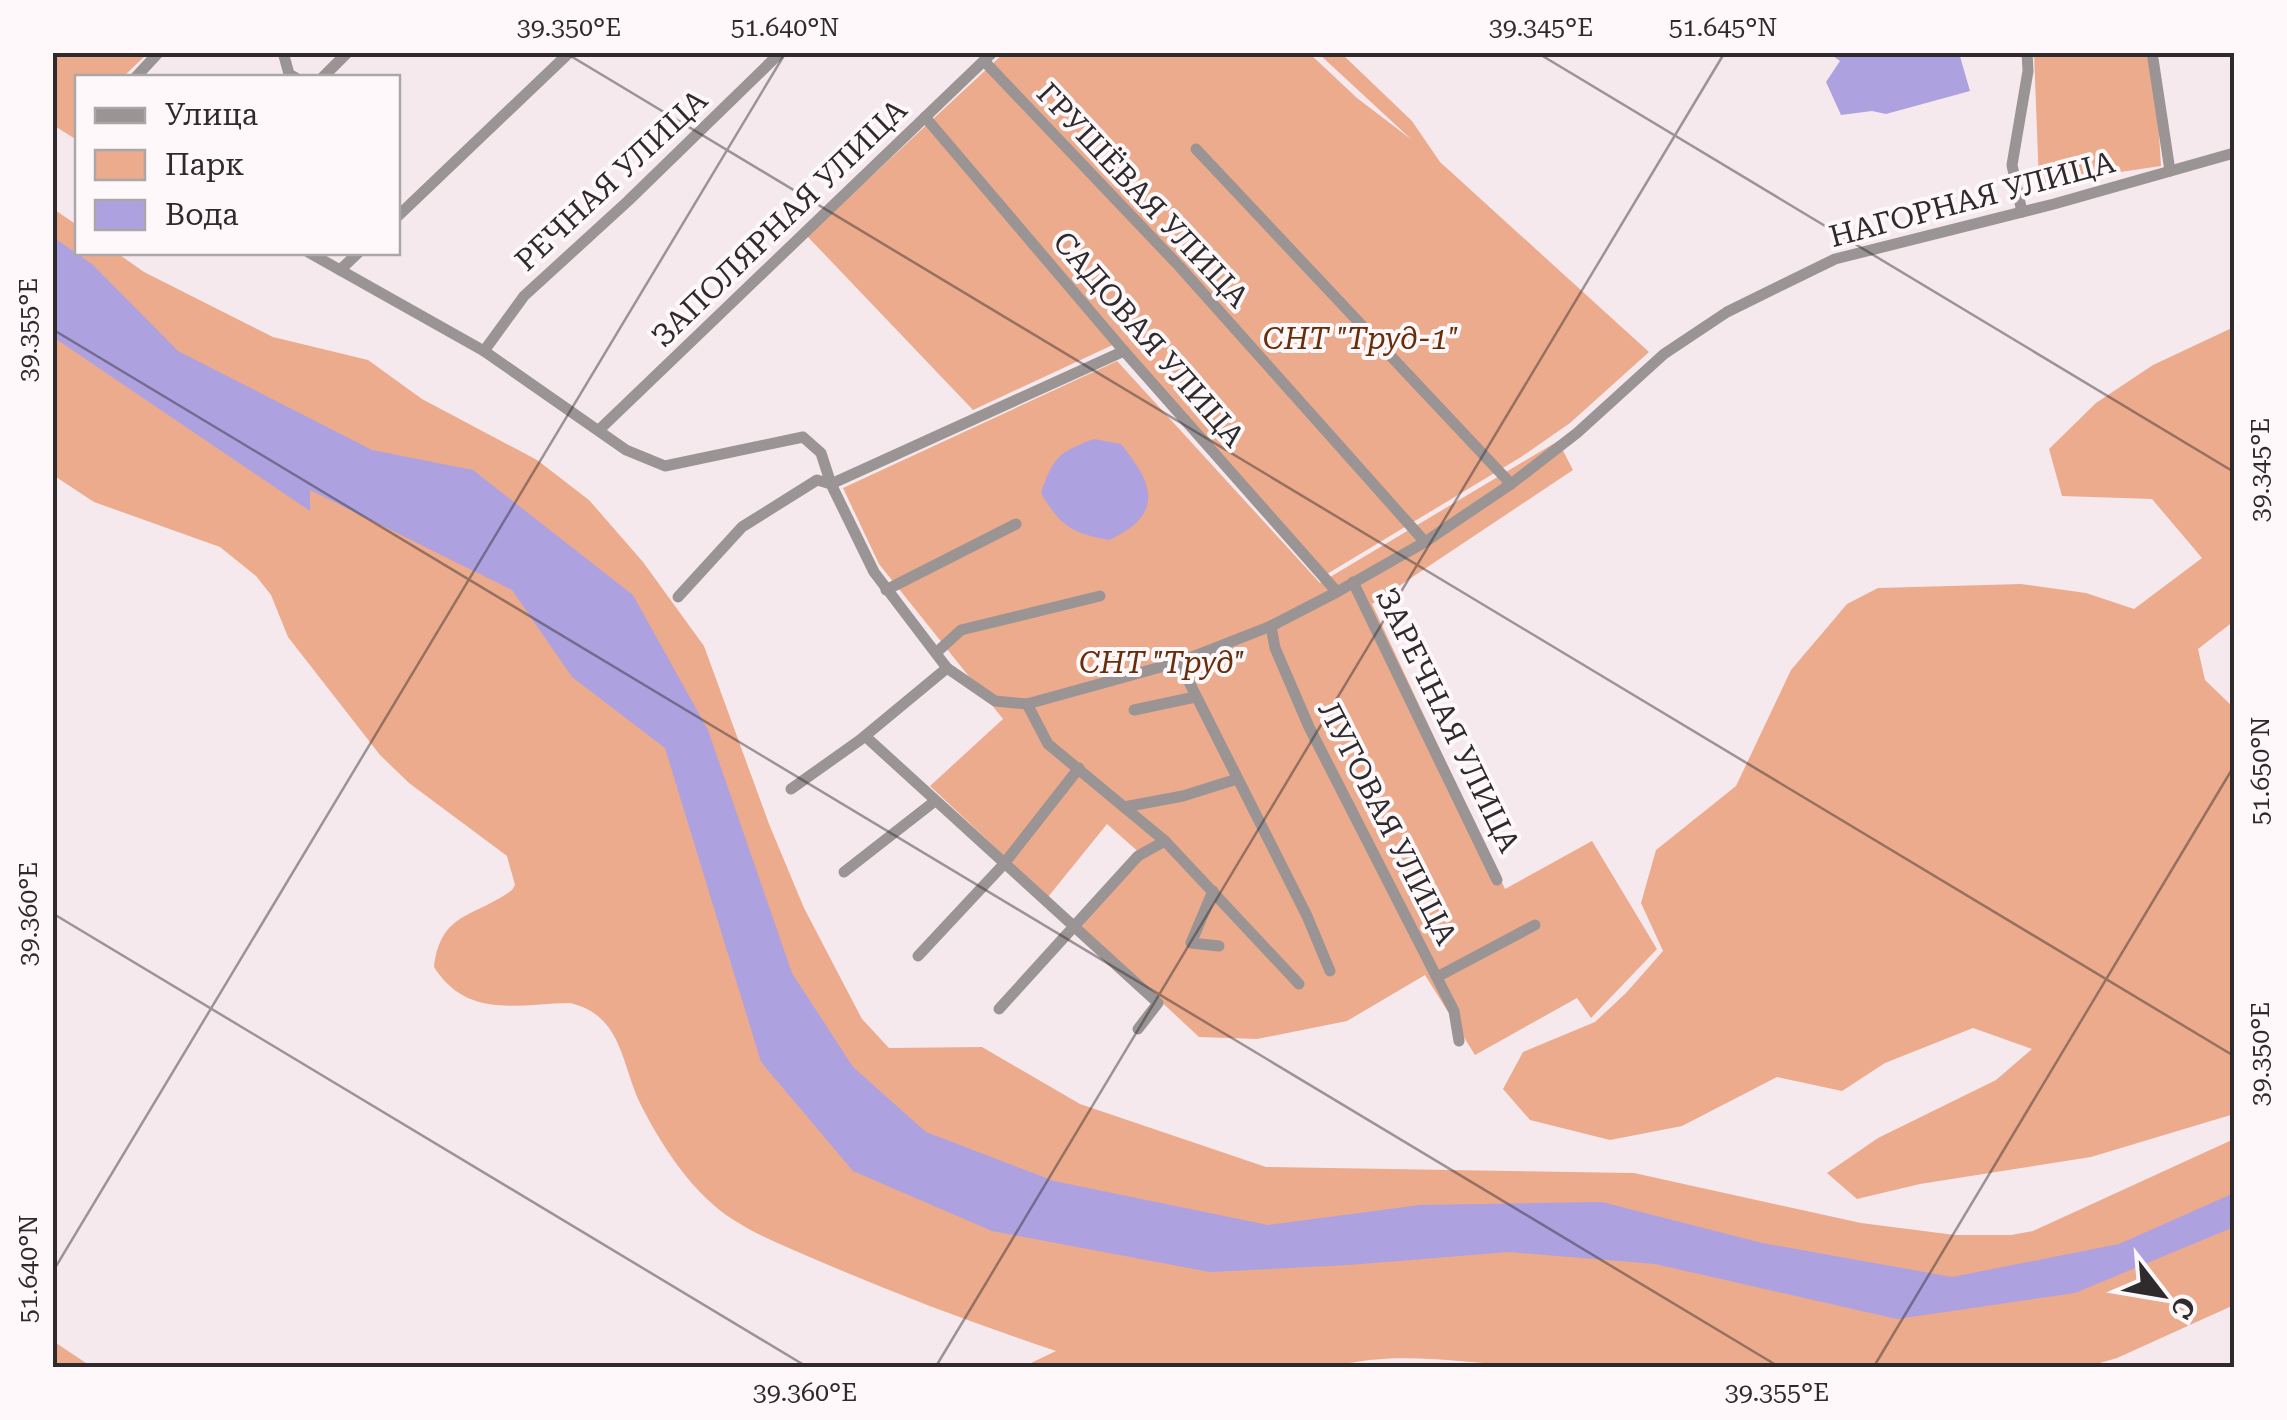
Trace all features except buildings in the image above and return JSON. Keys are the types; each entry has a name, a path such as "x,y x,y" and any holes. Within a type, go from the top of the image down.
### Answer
{"street":[{"path":"139,75 159,52"},
{"path":"325,75 348,52"},
{"path":"400,214 570,52"},
{"name":"РЕЧНАЯ УЛИЦА","path":"484,351 524,296 780,52"},
{"path":"2022,212 2012,165 2028,71 2027,52"},
{"path":"2152,52 2170,171"},
{"name":"ЗАПОЛЯРНАЯ УЛИЦА","path":"599,430 988,57"},
{"name":"ГРУШЁВАЯ УЛИЦА","path":"988,57 1424,542"},
{"name":"САДОВАЯ УЛИЦА","path":"925,117 1124,352 1337,592"},
{"path":"1196,149 1511,484"},
{"name":"НАГОРНАЯ УЛИЦА","path":"1027,704 1179,662 1272,626 1337,592 1424,542 1511,484 1577,433 1664,354 1727,312 1836,259 2234,153"},
{"path":"313,255 484,351 626,450 664,466 804,437 820,453 886,590 947,668 995,702 1027,704 1048,744 1165,841 1299,984"},
{"path":"340,270 356,255"},
{"path":"678,597 742,527 817,480 832,484 1124,352"},
{"path":"886,590 1016,524"},
{"name":"ЗАРЕЧНАЯ УЛИЦА","path":"1353,582 1498,880"},
{"path":"936,652 961,630 1100,596"},
{"name":"ЛУГОВАЯ УЛИЦА","path":"1272,626 1275,648 1309,726 1454,1011 1458,1041"},
{"path":"1179,662 1307,916 1330,970"},
{"path":"791,789 865,736 947,668"},
{"path":"1134,710 1195,697"},
{"path":"865,736 1158,1003 1138,1029"},
{"path":"918,956 1004,865 1079,768"},
{"path":"1124,807 1184,796 1237,780"},
{"path":"844,872 935,802"},
{"path":"999,1009 1138,856 1165,841"},
{"path":"1214,891 1191,943 1218,946"},
{"path":"1438,976 1535,925"}],"green space":[{"path":"53,52 148,53 125,75 75,75 75,139 53,125"},
{"name":"СНТ \"Труд-1\"","path":"1004,53 1309,53 1357,98 1412,140 1318,53 1341,53 1412,121 1440,162 1649,352 1570,423 1521,457 1327,574 1117,343 973,410 807,236"},
{"path":"2034,53 2154,53 2161,166 2039,184"},
{"path":"52,208 75,224 75,255 120,255 144,272 273,337 368,360 422,399 537,460 589,500 643,562 704,646 804,908 862,1019 889,1048 982,1047 1080,1104 1266,1167 1634,1173 1861,1223 1955,1235 2033,1231 2234,1139 2234,1305 2117,1358 2086,1367 1608,1369 1408,1358 1329,1368 1128,1368 1104,1363 1107,1367 1030,1367 1056,1351 911,1299 798,1252 717,1208 694,1185 655,1132 610,1029 587,1009 570,1003 494,1005 462,995 447,984 434,967 444,935 461,918 512,890 515,885 507,856 409,783 380,755 288,637 271,595 256,576 220,547 94,502 53,475"},
{"path":"2234,327 2234,621 2198,649 2205,680 2234,708 2234,1114 2091,1157 1920,1184 1857,1199 1827,1173 1878,1138 1996,1080 2032,1049 1973,1028 1885,1063 1842,1091 1777,1077 1682,1126 1610,1140 1530,1120 1503,1089 1523,1052 1595,1022 1663,951 1641,903 1656,850 1736,786 1791,670 1847,604 1878,588 2021,584 2086,593 2134,609 2202,558 2152,499 2062,496 2049,449 2096,403 2153,365"},
{"name":"СНТ \"Труд\"","path":"1117,361 1320,583 1558,441 1573,470 1372,604 1505,889 1592,841 1657,949 1591,1018 1577,998 1475,1055 1425,975 1347,1021 1257,1039 1199,1037 1081,927 1142,855 1107,824 1048,897 930,786 1003,719 879,564 843,488"},
{"path":"53,1341 92,1367 53,1367"}],"water":[{"path":"1829,53 1959,53 1970,91 1886,114 1872,111 1841,115 1826,82 1840,61"},
{"path":"53,237 92,264 178,351 372,450 473,470 633,595 708,730 792,973 853,1067 926,1132 1054,1181 1268,1225 1420,1205 1602,1202 1762,1243 1952,1277 2119,1244 2234,1193 2234,1227 2075,1293 1897,1319 1655,1264 1509,1252 1210,1272 992,1231 853,1171 761,1062 665,748 572,677 512,590 310,490 310,511 53,337"},
{"path":"1094,439 1121,444 1140,471 1148,492 1148,502 1137,522 1110,540 1069,527 1041,493 1059,457"}]}
